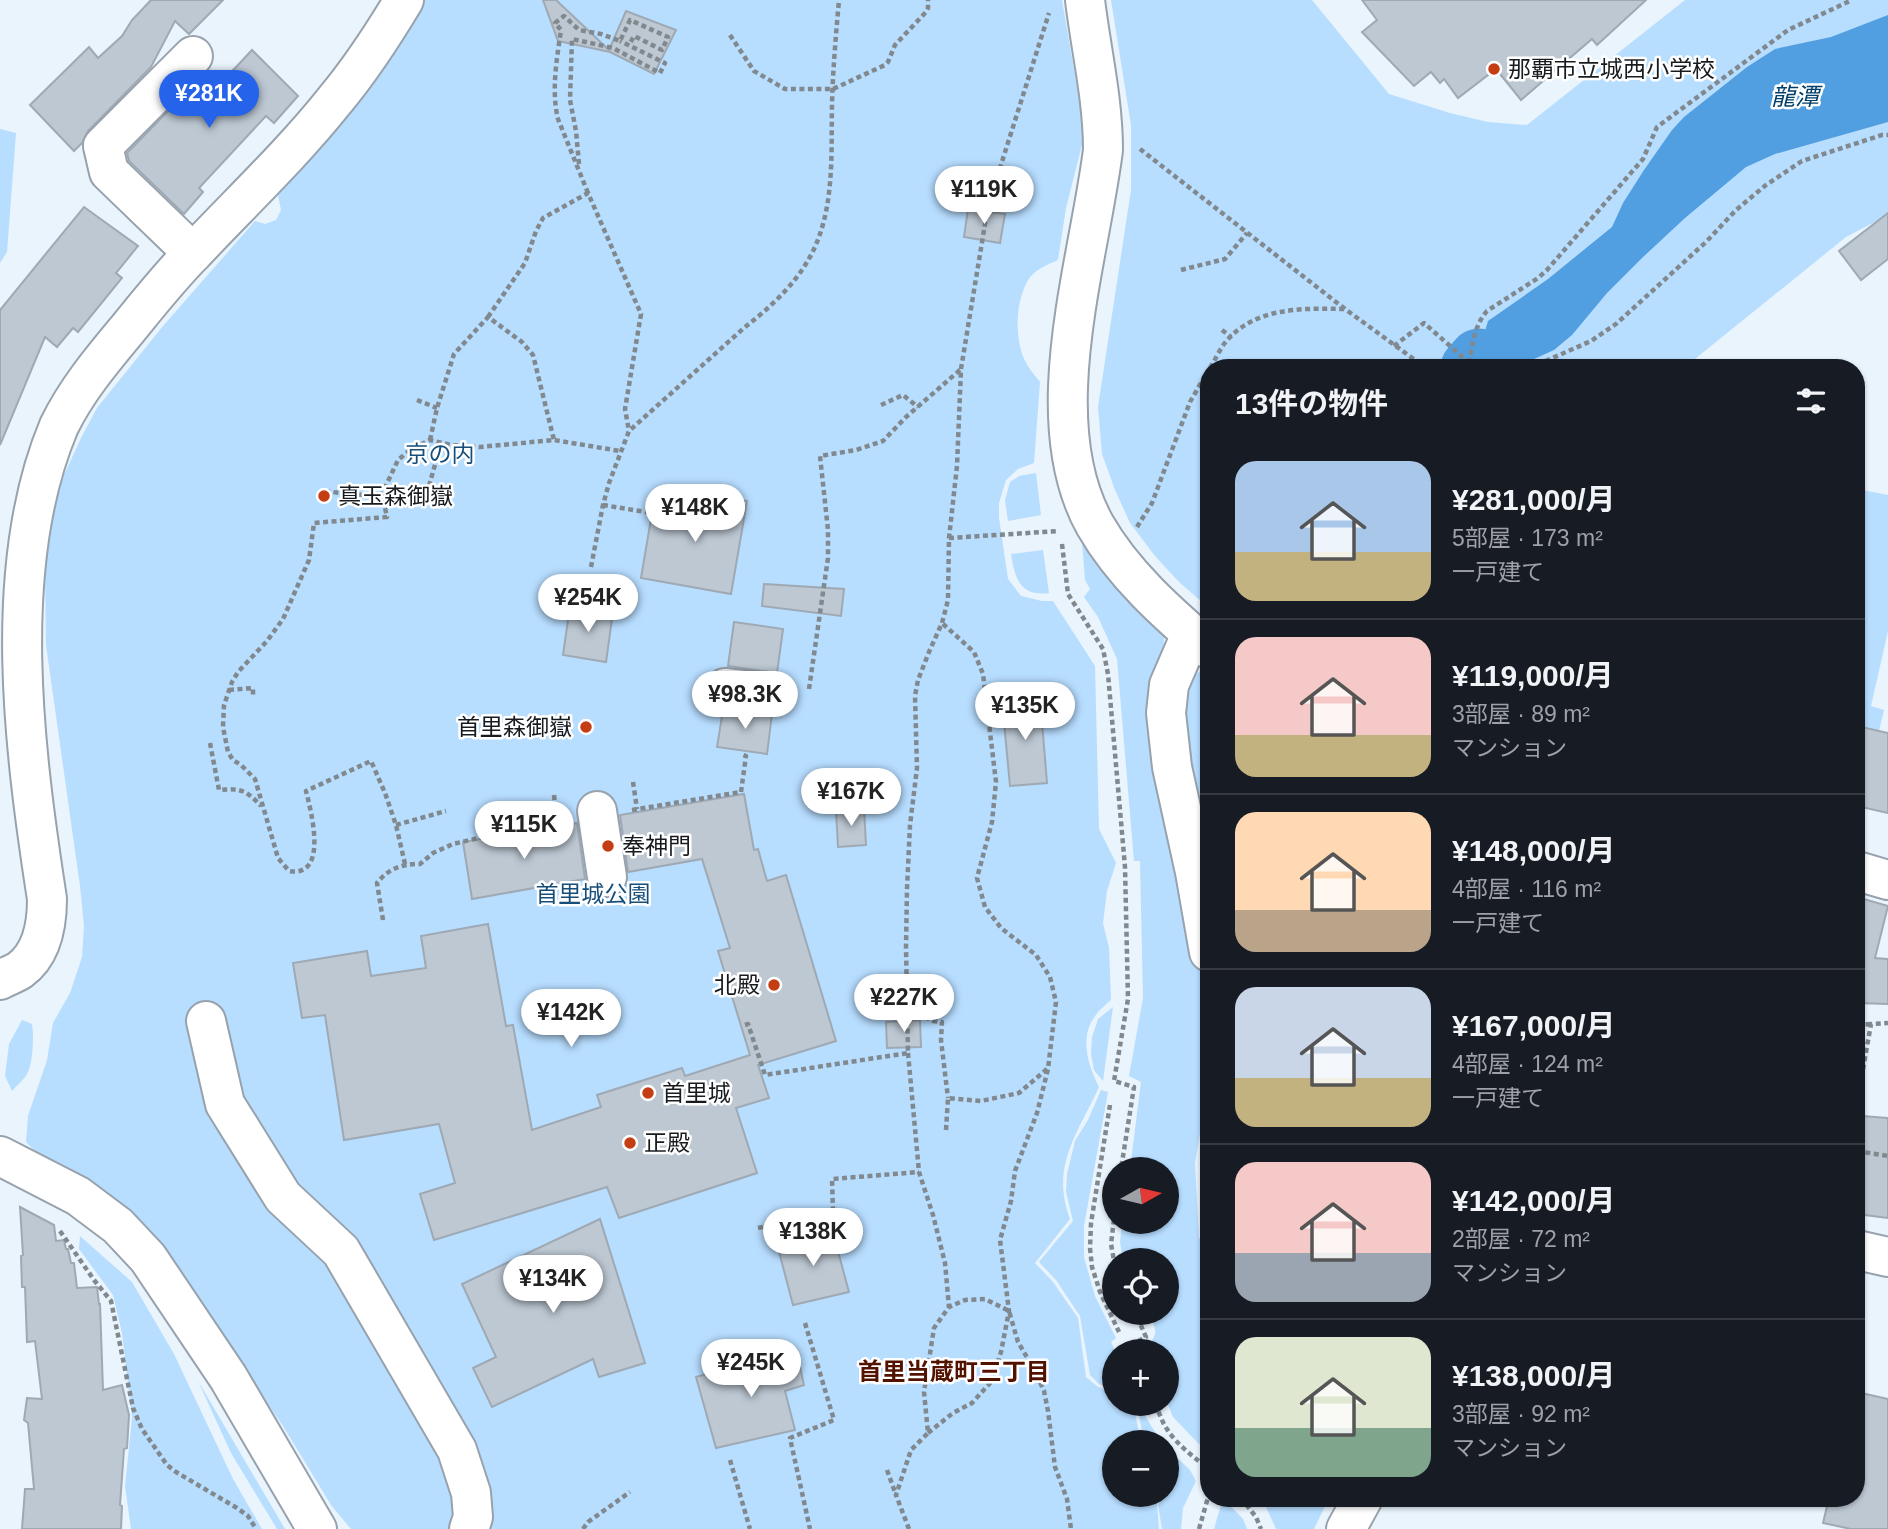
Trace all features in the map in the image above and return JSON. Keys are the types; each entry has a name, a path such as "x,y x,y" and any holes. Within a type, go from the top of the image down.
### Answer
{"street":[{"path":"0,980 22,969 31,959 39,947 47,916 47,899 26,750 18,646 20,563 25,522 46,455 73,400 109,351 193,253 335,100 361,67 404,0"},
{"path":"1068,3 1099,94 1103,128 1103,150 1068,373 1067,401 1072,452 1080,487 1094,523 1111,550 1134,579 1200,641 1169,685 1167,713 1172,767 1200,901"},
{"path":"193,56 103,146 109,172 193,253"},
{"path":"725,688 790,695"},
{"path":"598,813 607,877"},
{"path":"1865,874 1888,880"},
{"path":"206,1021 225,1104 283,1197 341,1251 457,1450 471,1493 473,1517 469,1529"},
{"path":"0,1156 78,1196 118,1226 148,1258 228,1377 317,1529"},
{"path":"1865,1252 1888,1257"},
{"path":"1346,1529 1358,1507"}],"path":[{"path":"591,567 603,505 629,431 762,314 794,279 812,253 827,208 839,0"},
{"path":"730,35 754,71 785,89 833,89 885,65 895,45 926,12 928,0"},
{"path":"1470,359 1481,317 1547,270 1643,159 1657,128 1788,30 1852,0"},
{"path":"949,1307 945,1263 919,1172 908,1053 907,876 917,768 915,696 923,665 942,623 948,600 949,538 957,466 961,369 988,206 1068,3"},
{"path":"580,169 570,100 572,39 613,48 660,73 665,63 620,41 579,30 564,16 555,23 561,30 555,107 558,119 641,314 625,409 629,431"},
{"path":"620,41 630,20 668,37 662,50 634,36 629,45"},
{"path":"1550,359 1591,341 1616,324 1706,242 1736,210 1766,185 1802,161 1888,135"},
{"path":"1149,156 1413,359"},
{"path":"430,440 454,354 488,317 525,263 543,219 588,193"},
{"path":"1181,270 1225,259 1247,233"},
{"path":"1215,359 1224,344 1241,327 1260,316 1302,308 1345,309"},
{"path":"488,317 522,342 533,355 554,440"},
{"path":"1394,346 1424,323 1464,359"},
{"path":"1222,330 1231,337"},
{"path":"790,695 812,657 825,585 828,530 820,456 856,450 883,441 961,369"},
{"path":"1111,550 1138,525 1152,503 1190,402 1200,385"},
{"path":"881,405 903,395 918,407"},
{"path":"417,400 437,408"},
{"path":"405,864 396,825 371,761 306,791 314,826 314,853 305,869 297,872 289,871 278,858 255,779 233,760 228,752 223,727 224,705 229,690 238,672 283,619 309,560 314,523 387,517 382,494 398,460 430,440 480,447 554,440 620,451"},
{"path":"429,486 441,443"},
{"path":"325,491 355,495 382,494"},
{"path":"603,505 652,513"},
{"path":"949,538 1060,531"},
{"path":"1064,565 1068,594 1103,649 1108,674 1125,867 1128,999 1114,1081 1134,1087 1123,1157"},
{"path":"942,623 974,652 984,674 996,782 992,822 977,878 985,907 1001,928 1036,955 1050,977 1056,1002 1048,1069 1037,1113 1015,1171 1012,1201 1000,1240 1009,1311 1017,1342 1044,1391 1055,1467 1067,1499 1071,1529"},
{"path":"229,690 253,688 253,695"},
{"path":"210,743 219,790 234,789 249,793 264,810"},
{"path":"383,920 377,883 385,874 405,864 421,864 433,853 453,844 517,829 598,813 741,792 746,756 741,754"},
{"path":"633,782 637,809"},
{"path":"554,795 557,822"},
{"path":"396,825 446,810"},
{"path":"907,1001 929,1006 925,1017 942,1022 940,1040 948,1098 946,1130"},
{"path":"1865,1024 1888,1023"},
{"path":"745,1025 748,1024 765,1075 908,1053"},
{"path":"1865,1058 1871,1024"},
{"path":"948,1098 981,1101 1019,1093 1048,1069"},
{"path":"1110,1105 1091,1223 1090,1248 1092,1267 1100,1292 1119,1332"},
{"path":"1865,1152 1888,1156"},
{"path":"758,1228 833,1211 832,1179 919,1172"},
{"path":"58,1228 111,1301 133,1408 142,1429 167,1465 237,1508 248,1516 256,1529"},
{"path":"928,1433 924,1392 934,1328 949,1307 965,1300 985,1299 1009,1311"},
{"path":"896,1495 911,1450 953,1413 972,1403 991,1382 1001,1352 1009,1311"},
{"path":"805,1323 834,1420 790,1438 810,1529"},
{"path":"1161,1416 1172,1435 1200,1462"},
{"path":"730,1460 750,1529"},
{"path":"887,1470 909,1529"},
{"path":"583,1529 588,1522 630,1492"},
{"path":"1199,1529 1205,1507"},
{"path":"1248,1507 1261,1529"}],"green space":[{"name":"首里城公園","path":"425,0 1062,0 1085,133 1066,208 1058,260 1033,274 1020,300 1018,331 1021,350 1027,365 1040,382 1034,463 1018,469 1006,480 999,503 999,518 1008,579 1021,596 1053,601 1095,666 1099,829 1116,863 1107,891 1103,923 1109,948 1111,1000 1090,1024 1086,1042 1091,1070 1099,1087 1075,1135 1065,1166 1063,1182 1070,1219 1035,1263 1053,1282 1078,1318 1086,1377 1102,1389 1102,1416 1136,1416 1138,1430 1102,1430 1102,1507 1157,1507 1159,1529 351,1529 331,1505 283,1426 241,1365 26,1142 28,1116 47,1060 53,1023 70,993 82,957 84,926 46,645 45,568 52,513 64,475 97,408 163,326 255,221 265,224 276,220 281,210 278,195 353,109"},
{"path":"1111,0 1312,0 1389,94 1488,122 1527,125 1685,0 1888,0 1888,215 1846,237 1695,359 1200,359 1200,600 1155,556 1130,523 1102,454 1098,407 1131,190 1131,125"},
{"path":"0,129 16,133 7,252 0,263"},
{"path":"1036,473 1041,515 1008,521 1005,500 1010,482 1019,476"},
{"path":"1865,491 1888,495 1888,631 1871,706 1884,710 1879,731 1865,728"},
{"path":"1081,529 1165,635 1162,655 1200,970 1200,1133 1195,1163 1200,1239 1200,1444 1173,1416 1179,1416 1179,1339 1153,1339 1153,1325 1179,1325 1179,1248 1121,1248 1120,1242 1121,1234 1180,1234 1180,1157 1132,1157 1141,1082 1129,1076 1143,998 1140,861 1134,861 1117,659 1098,617 1084,597 1090,589 1085,580"},
{"path":"1043,550 1049,593 1031,592 1025,589 1017,578 1011,554"},
{"path":"1200,671 1200,827 1176,698 1186,681"},
{"path":"1113,1007 1103,1081 1094,1070 1092,1037 1098,1019"},
{"path":"22,1020 32,1024 32,1056 27,1075 12,1091 5,1076 9,1044"},
{"path":"1101,1090 1108,1092 1084,1226 1084,1257 1095,1296 1102,1310 1102,1325 1110,1325 1116,1338 1102,1339 1102,1385 1090,1375 1080,1316 1056,1280 1039,1262 1073,1221 1066,1192 1067,1174 1075,1141"},
{"path":"80,1236 132,1282 174,1354 233,1479 262,1529 131,1529 125,1486 132,1418 122,1333 113,1295 79,1249"},
{"path":"198,1381 285,1529 277,1529 231,1453"},
{"path":"1139,1416 1145,1416 1154,1430 1142,1430"},
{"path":"1179,1459 1190,1470 1196,1481 1183,1508 1181,1529 1162,1529 1158,1507 1179,1507"},
{"path":"1220,1507 1232,1507 1243,1519 1247,1529 1214,1529"},
{"path":"1266,1507 1325,1507 1314,1529 1276,1529"}],"water":[{"name":"龍潭","path":"1888,15 1888,122 1775,154 1746,167 1642,258 1607,293 1572,335 1554,350 1534,359 1479,359 1488,321 1548,279 1612,227 1623,203 1644,170 1684,117 1747,67 1775,49 1831,37"}],"building":[{"path":"151,0 223,0 189,34 175,21 151,67 88,131 74,151 30,105 89,47 98,58 122,36 132,20"},
{"path":"543,0 556,0 609,50 626,11 676,30 654,74 610,52 558,41"},
{"path":"1362,0 1646,0 1597,45 1592,39 1521,100 1496,69 1458,98 1444,79 1440,83 1431,72 1414,86 1362,32 1377,20"},
{"path":"252,50 298,96 274,123 266,116 199,188 203,192 184,214 129,161 127,153 175,104 180,109 214,75 222,82"},
{"path":"84,207 138,246 116,273 122,278 78,332 73,328 57,347 45,337 0,445 0,310"},
{"path":"968,209 1005,214 1000,243 964,237"},
{"path":"1888,213 1888,259 1861,280 1839,251"},
{"path":"708,494 747,501 731,594 641,578 654,501 705,511"},
{"path":"764,584 844,589 841,616 762,606"},
{"path":"570,606 613,612 606,662 563,655"},
{"path":"734,622 783,629 777,673 728,666"},
{"path":"1040,698 1047,783 1010,786 1002,701"},
{"path":"723,710 772,714 767,754 717,747"},
{"path":"1865,728 1888,733 1888,813 1865,808"},
{"path":"744,794 754,850 758,849 767,881 786,875 836,1041 758,1065 769,1098 736,1108 757,1173 619,1218 607,1187 434,1240 420,1194 455,1183 439,1124 344,1140 325,1015 302,1018 293,963 367,951 371,976 426,968 421,936 488,924 506,1026 513,1025 532,1130 601,1107 597,1095 682,1068 685,1076 750,1055 718,951 730,948 702,859 628,872 620,815"},
{"path":"864,808 866,845 838,847 836,810"},
{"path":"577,823 585,879 472,899 463,842"},
{"path":"1865,899 1888,906 1875,958 1888,959 1888,1004 1865,1003"},
{"path":"920,1020 921,1047 887,1048 886,1022"},
{"path":"1865,1116 1888,1118 1888,1218 1865,1215"},
{"path":"20,1207 54,1225 56,1241 64,1240 71,1263 74,1263 77,1288 97,1287 103,1390 122,1385 129,1415 120,1505 121,1529 22,1529 25,1489 34,1489 28,1423 24,1420 27,1398 42,1399 35,1341 27,1342 25,1287 22,1287"},
{"path":"600,1219 645,1363 599,1377 593,1359 492,1407 473,1368 496,1357 462,1284"},
{"path":"832,1229 849,1292 793,1305 777,1244"},
{"path":"796,1349 804,1385 785,1391 795,1430 716,1448 696,1377"},
{"path":"1865,1394 1888,1399 1888,1529 1851,1529 1823,1523 1827,1507 1865,1507"}],"place":[{"name":"那覇市立城西小学校","path":"1494,69"},
{"name":"真玉森御嶽","path":"324,496"},
{"name":"首里森御嶽","path":"586,727"},
{"name":"奉神門","path":"608,846"},
{"name":"北殿","path":"774,985"},
{"name":"首里城","path":"648,1093"},
{"name":"正殿","path":"630,1143"}],"district":[{"name":"首里当蔵町三丁目","path":"954,1371"}],"park label":[{"name":"京の内","path":"440,454"}]}
